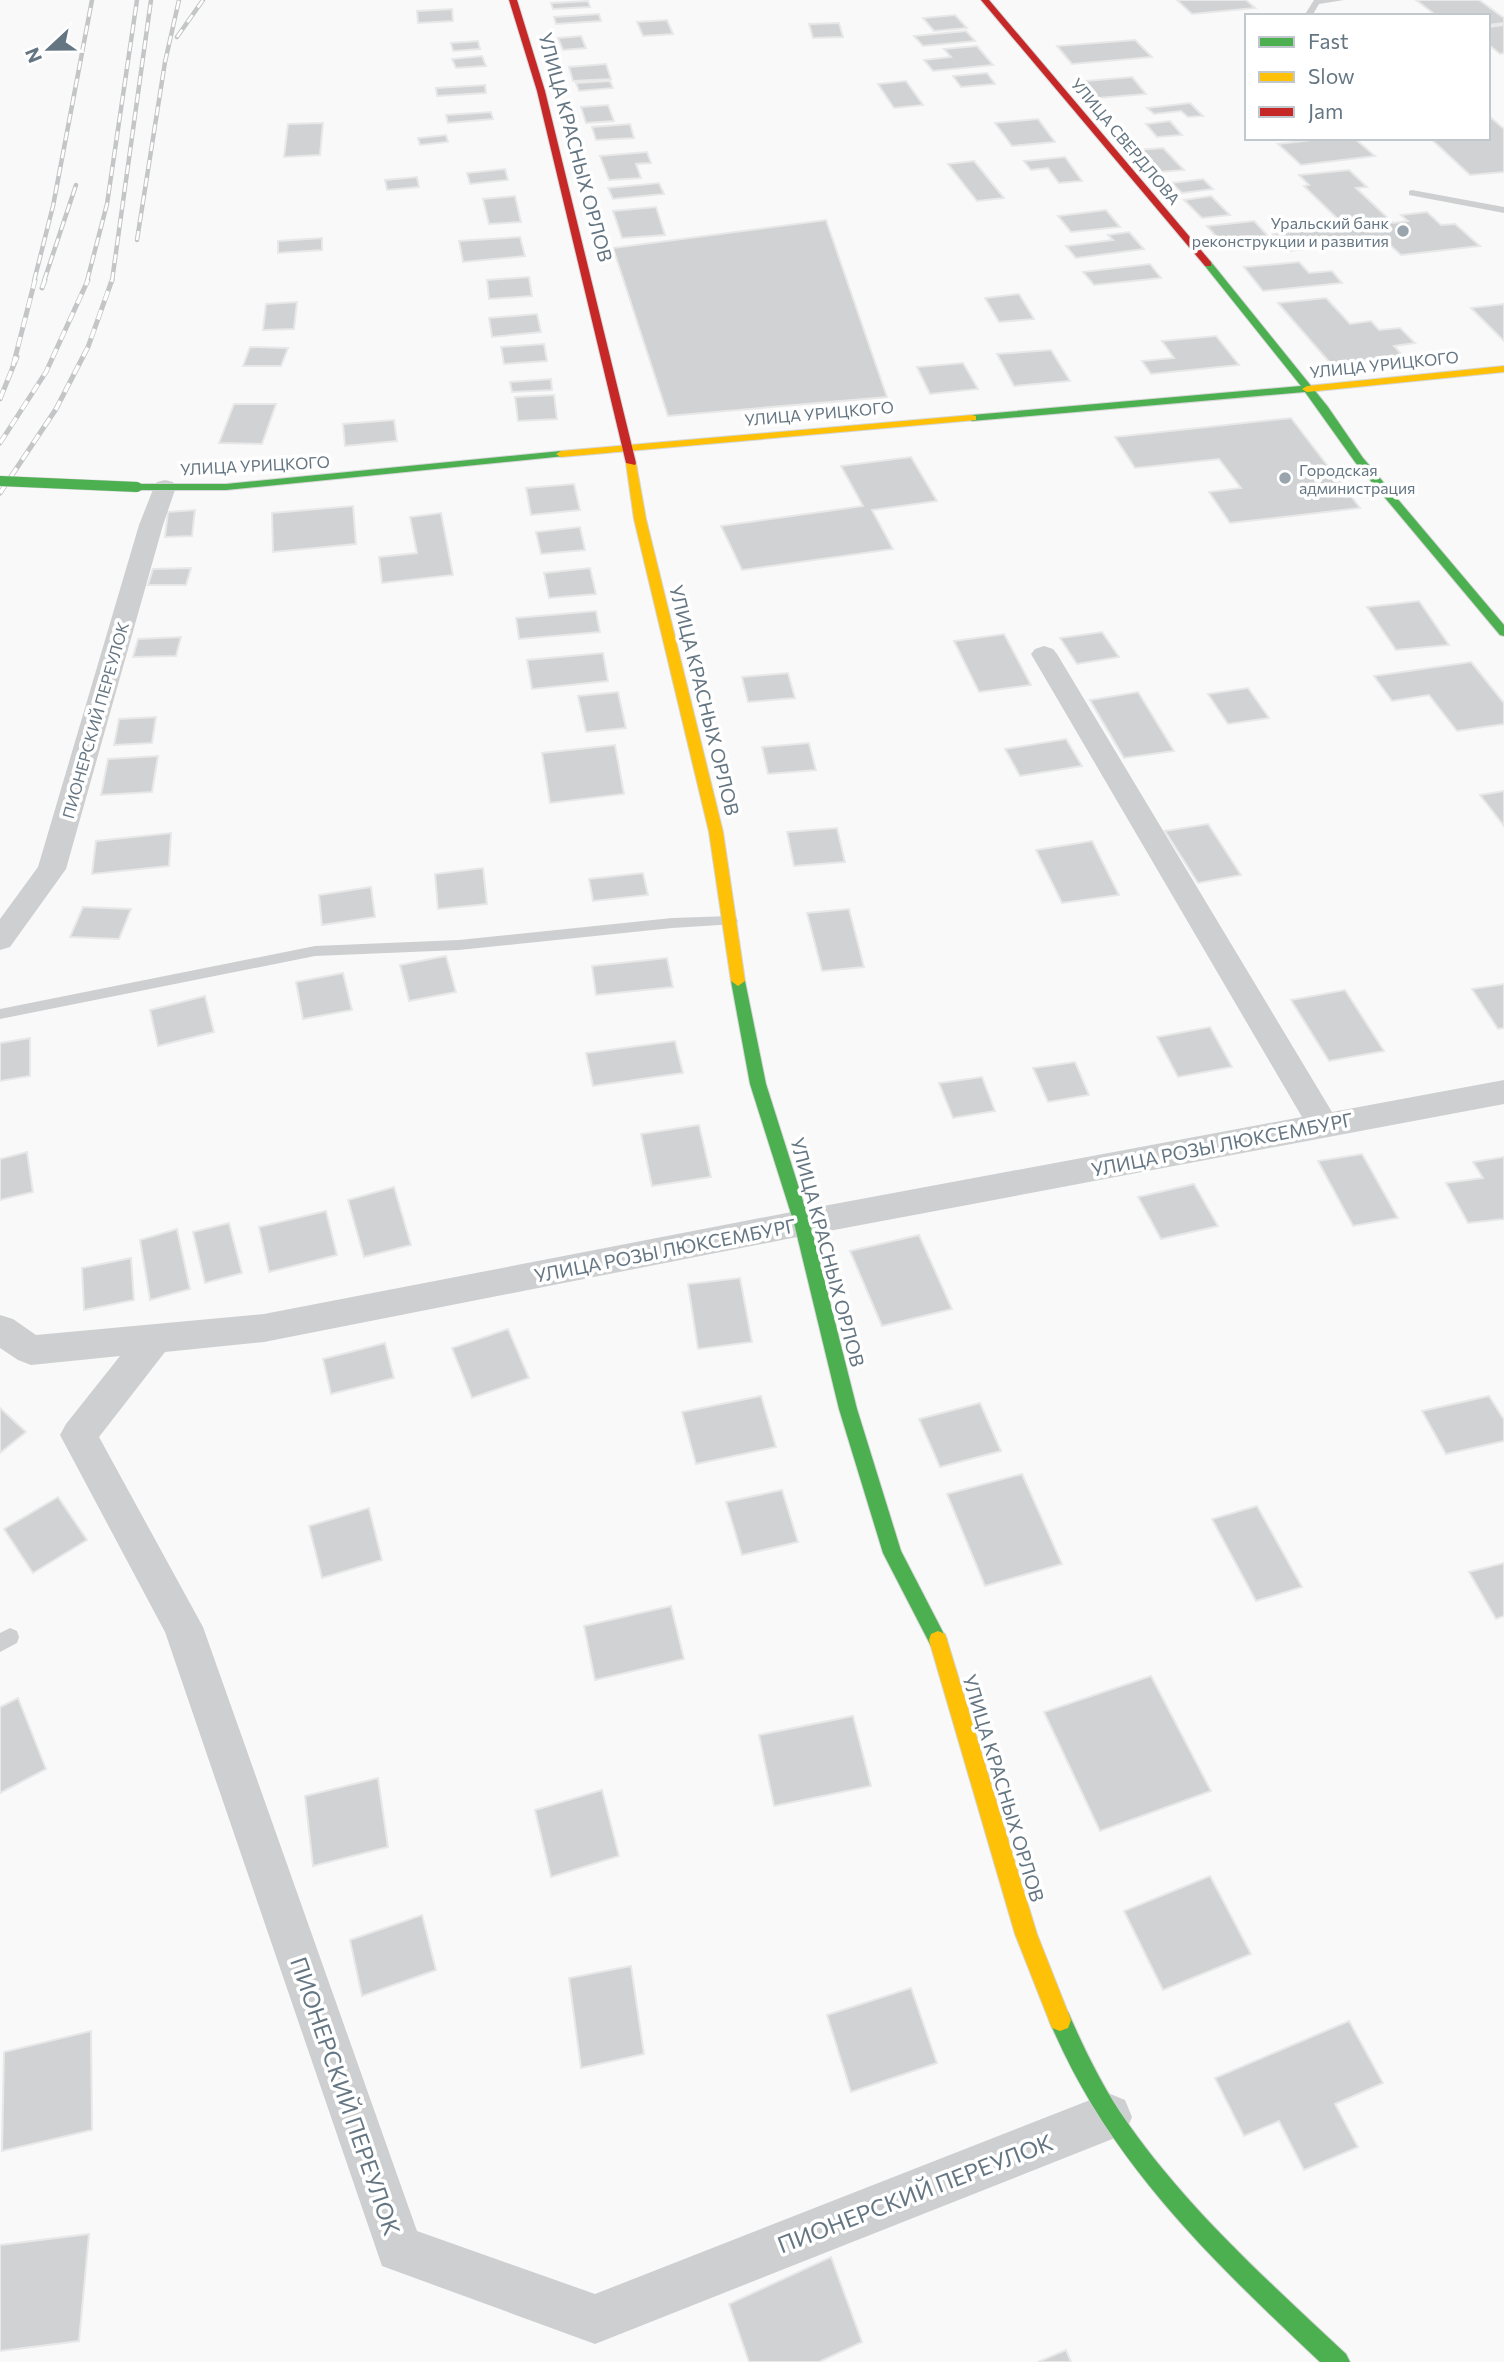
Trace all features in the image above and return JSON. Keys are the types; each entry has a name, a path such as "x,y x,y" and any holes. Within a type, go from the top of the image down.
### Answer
{"main road":[{"name":"УЛИЦА КРАСНЫХ ОРЛОВ","path":"513,0 541,91 629,447 640,519 716,832 731,921 740,1000 758,1084 803,1223 848,1409 892,1553 938,1640 1026,1934 1066,2035 1108,2117 1155,2179 1217,2249 1338,2362"},
{"name":"УЛИЦА СВЕРДЛОВА","path":"985,0 1227,287 1359,460 1504,632"},
{"name":"УЛИЦА УРИЦКОГО","path":"0,481 226,488 629,447 1307,389 1504,369"}],"street":[{"name":"ПИОНЕРСКИЙ ПЕРЕУЛОК","path":"0,940 51,869 151,525 165,487"},
{"path":"1044,654 1323,1125"},
{"name":"УЛИЦА РОЗЫ ЛЮКСЕМБУРГ","path":"0,1329 31,1350 264,1328 803,1223 1504,1092"},
{"name":"ПИОНЕРСКИЙ ПЕРЕУЛОК","path":"155,1339 79,1435 183,1627 399,2249 595,2319 1108,2117"}],"lane":[{"path":"1309,14 1317,2 1340,0"},
{"path":"1412,193 1504,210"},
{"path":"0,1014 315,951 459,945 672,923 731,921"}],"building":[{"path":"1177,0 1246,0 1255,8 1192,14"},
{"path":"1416,0 1479,0 1504,18 1504,23 1490,25 1490,14 1434,14"},
{"path":"588,1 590,7 553,9 551,3"},
{"path":"452,9 453,21 418,23 417,11"},
{"path":"599,14 601,21 556,24 554,17"},
{"path":"955,15 967,28 934,31 923,18"},
{"path":"667,20 673,34 643,36 637,22"},
{"path":"839,23 843,37 813,38 809,24"},
{"path":"1504,25 1504,53 1500,54 1490,46 1490,27"},
{"path":"966,31 975,41 923,46 914,36"},
{"path":"581,36 586,48 563,50 558,38"},
{"path":"1135,40 1152,57 1072,64 1057,46"},
{"path":"478,41 480,49 453,51 451,43"},
{"path":"977,46 993,65 933,71 924,60 951,57 944,49"},
{"path":"482,56 486,66 456,68 452,59"},
{"path":"606,64 611,79 573,81 569,67"},
{"path":"987,73 995,84 961,87 953,76"},
{"path":"1132,77 1146,94 1098,98 1085,81"},
{"path":"610,81 613,88 579,91 576,83"},
{"path":"906,81 923,105 894,108 878,84"},
{"path":"485,85 486,93 437,96 436,88"},
{"path":"1190,103 1203,116 1188,117 1181,111 1154,114 1147,108"},
{"path":"608,105 614,121 586,123 581,107"},
{"path":"491,112 493,119 448,123 446,115"},
{"path":"1490,117 1504,129 1504,172 1470,175 1432,140 1490,140"},
{"path":"1038,119 1055,142 1012,146 995,123"},
{"path":"1170,121 1182,135 1157,137 1146,124"},
{"path":"323,123 320,155 284,157 288,124"},
{"path":"630,124 634,138 596,140 592,127"},
{"path":"446,135 448,142 420,145 418,138"},
{"path":"1312,140 1356,140 1375,156 1301,165 1278,144"},
{"path":"1163,148 1184,170 1158,172 1138,150"},
{"path":"647,152 651,163 636,164 641,178 609,180 600,156"},
{"path":"1065,157 1082,181 1059,183 1048,168 1031,170 1024,161"},
{"path":"974,161 1004,198 977,201 948,164"},
{"path":"505,169 508,180 470,184 467,173"},
{"path":"1349,170 1367,187 1356,188 1393,223 1408,221 1401,215 1427,212 1441,225 1455,224 1480,246 1401,255 1389,244 1375,246 1370,242 1289,251 1273,234 1345,226 1304,186 1309,185 1299,175"},
{"path":"417,177 419,187 387,190 385,180"},
{"path":"1203,179 1213,189 1182,193 1172,183"},
{"path":"659,183 664,194 613,199 608,188"},
{"path":"515,196 521,222 489,224 483,199"},
{"path":"1211,196 1230,215 1202,218 1184,200"},
{"path":"656,207 665,235 622,238 613,211"},
{"path":"1106,210 1120,227 1071,232 1058,216"},
{"path":"826,220 887,397 668,416 613,248"},
{"path":"1254,221 1268,236 1220,241 1207,226"},
{"path":"1129,232 1144,249 1076,258 1066,246 1113,240 1108,235"},
{"path":"520,237 525,256 463,262 459,241"},
{"path":"322,238 322,250 278,253 278,241"},
{"path":"1299,262 1309,273 1332,271 1342,283 1263,291 1244,267"},
{"path":"1150,264 1161,278 1094,285 1083,272"},
{"path":"529,277 532,296 489,299 487,280"},
{"path":"1019,294 1034,319 999,322 985,298"},
{"path":"1326,298 1350,324 1371,321 1379,330 1400,328 1415,343 1394,346 1403,356 1331,364 1278,303"},
{"path":"297,302 294,329 263,330 266,304"},
{"path":"1504,304 1504,341 1471,308"},
{"path":"537,314 541,332 492,337 489,318"},
{"path":"1216,336 1239,365 1151,374 1142,361 1174,358 1162,341"},
{"path":"544,344 547,361 504,364 501,347"},
{"path":"250,347 288,348 281,366 243,366"},
{"path":"1051,350 1070,381 1014,386 997,354"},
{"path":"963,363 978,389 930,394 917,367"},
{"path":"551,379 552,390 512,392 510,382"},
{"path":"554,395 557,419 518,421 515,397"},
{"path":"234,404 276,404 262,444 219,443"},
{"name":"Городская администрация","path":"1291,418 1360,508 1230,523 1209,492 1241,488 1219,459 1135,468 1115,437"},
{"path":"394,420 397,441 345,446 343,424"},
{"path":"911,457 937,501 872,510 893,549 742,570 721,526 863,506 841,466"},
{"path":"574,484 580,510 531,515 526,488"},
{"path":"353,506 356,544 273,552 272,513"},
{"path":"195,510 192,536 165,537 168,512"},
{"path":"441,513 453,575 382,583 379,557 417,553 410,517"},
{"path":"580,527 585,550 541,554 536,532"},
{"path":"191,568 186,585 148,585 153,569"},
{"path":"590,568 596,594 549,598 544,573"},
{"path":"1419,601 1449,645 1396,650 1367,607"},
{"path":"596,611 600,632 519,639 516,618"},
{"path":"1102,632 1119,657 1077,664 1060,638"},
{"path":"1004,634 1031,685 979,692 954,641"},
{"path":"181,637 176,656 133,657 138,639"},
{"path":"603,653 608,681 532,689 527,660"},
{"path":"1471,662 1504,703 1504,724 1457,731 1429,695 1392,701 1374,676"},
{"path":"788,673 795,698 748,702 742,677"},
{"path":"1248,688 1269,718 1228,724 1208,694"},
{"path":"618,692 626,728 586,732 578,696"},
{"path":"1138,692 1174,751 1124,758 1090,700"},
{"path":"156,717 152,743 114,745 119,719"},
{"path":"1066,739 1082,766 1020,776 1005,749"},
{"path":"809,743 816,770 768,774 762,747"},
{"path":"615,745 624,794 550,803 542,753"},
{"path":"158,756 152,792 101,795 108,759"},
{"path":"1504,791 1504,826 1480,795"},
{"path":"1208,824 1241,875 1198,883 1165,831"},
{"path":"837,828 845,862 794,866 787,832"},
{"path":"171,833 169,866 92,874 96,841"},
{"path":"1092,841 1119,895 1062,903 1036,850"},
{"path":"483,868 487,904 438,909 435,874"},
{"path":"643,873 648,895 593,901 589,879"},
{"path":"371,887 375,917 322,925 319,895"},
{"path":"83,907 131,909 119,939 70,937"},
{"path":"849,909 864,967 822,971 807,913"},
{"path":"446,956 456,992 409,1001 400,965"},
{"path":"667,958 673,987 596,995 592,966"},
{"path":"343,973 352,1010 303,1019 296,982"},
{"path":"1504,984 1504,1028 1498,1029 1472,989"},
{"path":"1345,990 1384,1051 1329,1061 1291,1000"},
{"path":"205,996 214,1032 158,1046 150,1010"},
{"path":"1210,1027 1232,1067 1178,1077 1157,1037"},
{"path":"30,1038 30,1076 0,1081 0,1043"},
{"path":"675,1041 683,1073 593,1086 586,1053"},
{"path":"1075,1062 1089,1095 1048,1102 1033,1068"},
{"path":"982,1077 995,1111 953,1118 939,1083"},
{"path":"699,1125 711,1177 652,1186 641,1134"},
{"path":"27,1152 33,1192 0,1200 0,1159"},
{"path":"1362,1154 1398,1218 1353,1226 1318,1161"},
{"path":"1504,1157 1504,1219 1468,1223 1446,1183 1483,1178 1473,1162"},
{"path":"1194,1184 1218,1226 1161,1239 1138,1197"},
{"path":"394,1187 411,1245 364,1257 348,1200"},
{"path":"326,1211 337,1255 269,1272 259,1227"},
{"path":"229,1223 242,1273 205,1283 193,1232"},
{"path":"177,1229 190,1289 150,1300 140,1240"},
{"path":"919,1235 952,1309 882,1326 850,1251"},
{"path":"131,1258 134,1300 84,1310 82,1268"},
{"path":"740,1278 752,1342 698,1349 688,1284"},
{"path":"508,1329 529,1378 472,1398 452,1348"},
{"path":"385,1343 394,1378 331,1394 323,1359"},
{"path":"761,1396 776,1447 696,1464 682,1412"},
{"path":"1489,1396 1504,1420 1504,1441 1446,1454 1422,1411"},
{"path":"980,1403 1001,1451 940,1467 919,1419"},
{"path":"0,1408 26,1432 0,1453"},
{"path":"1022,1474 1062,1564 985,1586 947,1494"},
{"path":"782,1490 798,1542 742,1555 726,1502"},
{"path":"58,1497 87,1540 33,1573 4,1529"},
{"path":"1257,1506 1302,1587 1256,1601 1212,1519"},
{"path":"369,1508 382,1560 322,1578 309,1526"},
{"path":"1504,1563 1504,1616 1496,1619 1469,1572"},
{"path":"671,1606 684,1659 595,1680 584,1626"},
{"path":"1151,1676 1211,1791 1100,1831 1044,1712"},
{"path":"18,1698 46,1769 0,1793 0,1707"},
{"path":"853,1716 871,1786 774,1806 759,1735"},
{"path":"378,1778 388,1847 313,1866 305,1796"},
{"path":"602,1790 619,1856 551,1877 535,1810"},
{"path":"1210,1876 1251,1954 1163,1990 1124,1911"},
{"path":"422,1915 436,1970 362,1996 350,1940"},
{"path":"631,1966 644,2054 581,2068 569,1978"},
{"path":"911,1988 937,2063 851,2092 827,2015"},
{"path":"1349,2021 1383,2083 1335,2104 1358,2147 1304,2170 1279,2121 1244,2136 1215,2078"},
{"path":"91,2031 92,2130 2,2151 4,2052"},
{"path":"89,2234 79,2341 0,2351 0,2245"},
{"path":"831,2257 862,2342 819,2362 749,2362 729,2304"},
{"path":"1066,2350 1071,2362 1038,2362"}],"railway":[{"path":"34,281 53,206 92,0"},
{"path":"87,281 107,204 137,0"},
{"path":"112,281 151,0"},
{"path":"137,240 165,62 179,0"},
{"path":"177,37 203,0"},
{"path":"44,281 76,185"},
{"path":"13,366 35,280"},
{"path":"42,288 45,280"},
{"path":"0,443 46,372 88,280"},
{"path":"0,493 56,409 88,347 112,280"},
{"path":"0,399 17,357"}],"traffic: fast":[{"path":"1208,264 1324,409 1359,460 1504,632"},
{"path":"972,418 1307,389"},
{"path":"137,487 226,487 561,454"},
{"path":"0,481 137,487"},
{"path":"738,981 758,1084 802,1223 848,1409 892,1553 938,1640"},
{"path":"1060,2020 1084,2071 1112,2119 1144,2164 1179,2206 1256,2286 1338,2362"}],"traffic: slow":[{"path":"1307,389 1504,369"},
{"path":"561,454 972,418"},
{"path":"631,463 640,519 716,832 738,981"},
{"path":"938,1640 1026,1934 1060,2020"}],"traffic: jam":[{"path":"513,0 541,91 631,463"},
{"path":"985,0 1208,264"}],"place":[{"name":"Уральский банк реконструкции и развития","path":"1403,231"},
{"name":"Городская администрация","path":"1285,478"}]}
